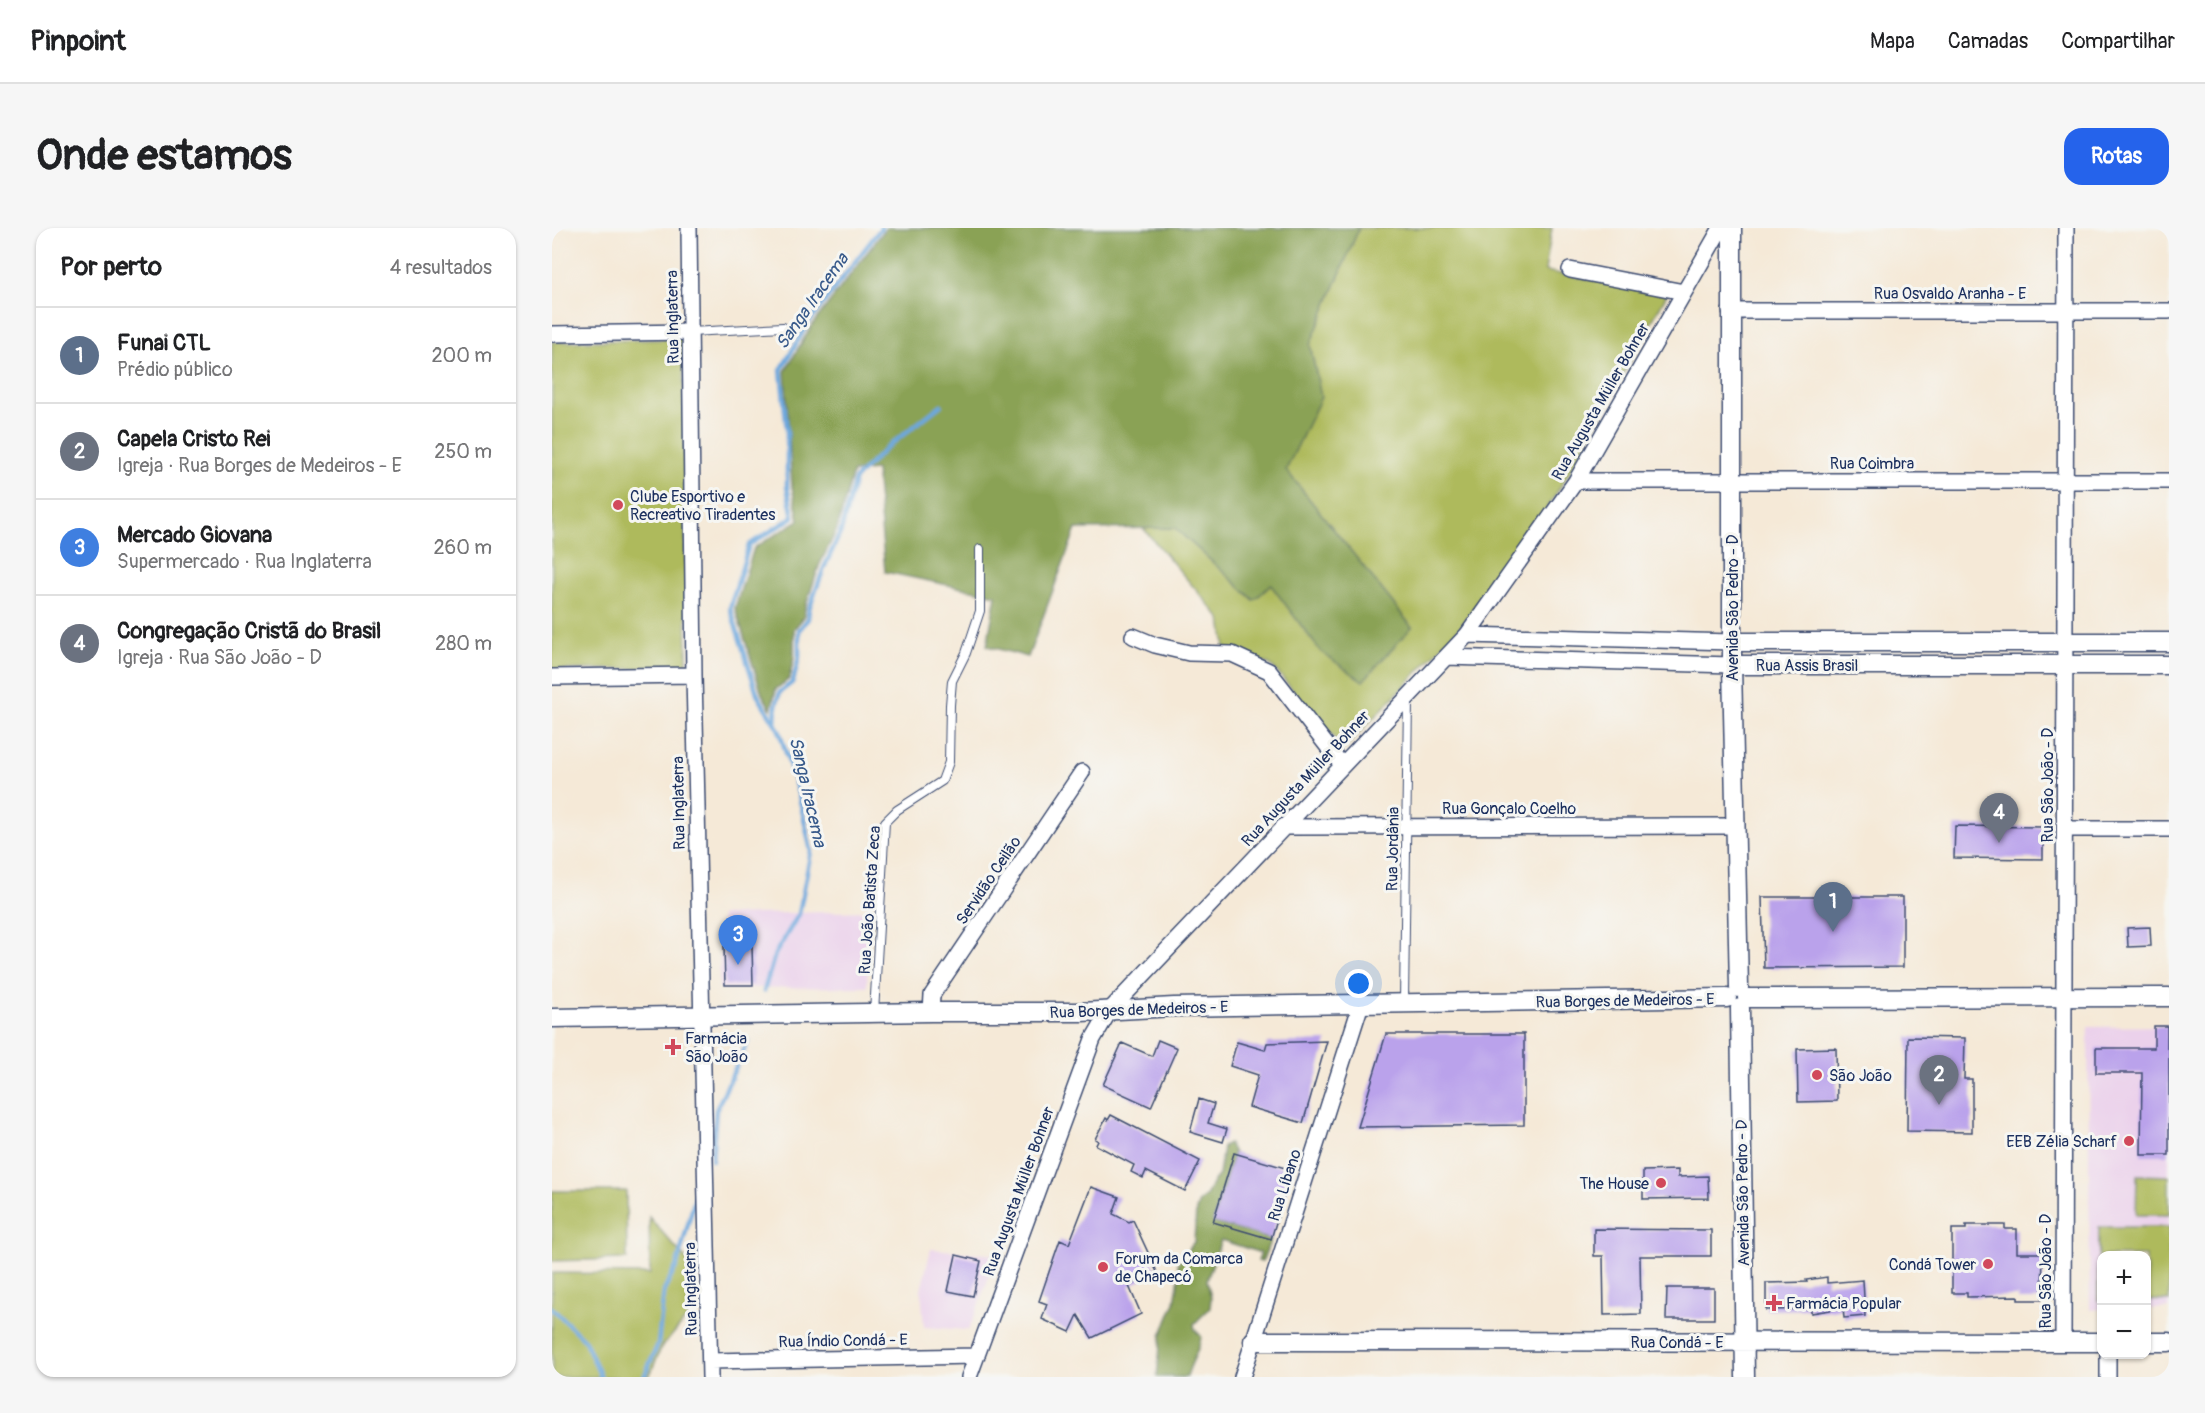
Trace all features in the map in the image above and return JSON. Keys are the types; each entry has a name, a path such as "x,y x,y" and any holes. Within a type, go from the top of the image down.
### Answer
{"street":[{"name":"Rua Inglaterra","path":"689,228 694,675 710,1377"},
{"name":"Rua Augusta Müller Bohner","path":"969,1377 1093,1039 1110,1010 1467,635 1576,481 1720,228"},
{"name":"Avenida São Pedro - D","path":"1732,228 1730,311 1732,665 1745,1377"},
{"name":"Rua São João - D","path":"2063,1342 2066,228"},
{"path":"1570,270 1684,292"},
{"name":"Rua Osvaldo Aranha - E","path":"1730,311 2169,311"},
{"path":"552,334 690,332"},
{"name":"Rua Coimbra","path":"1576,481 2169,481"},
{"name":"Rua Assis Brasil","path":"1467,635 1732,642 2169,642"},
{"path":"1133,636 1155,645 1190,653 1232,654 1269,671 1342,765"},
{"path":"1902,642 1902,665"},
{"name":"Rua Assis Brasil","path":"1446,657 1732,665 2169,665"},
{"path":"552,677 694,675"},
{"name":"Servidão Ceilão","path":"931,1012 933,995 1082,772"},
{"name":"Rua Gonçalo Coelho","path":"1283,827 1735,826"},
{"path":"2065,829 2169,830"},
{"name":"Rua Borges de Medeiros - E","path":"552,1018 1738,998 2169,998"},
{"name":"Rua Líbano","path":"1242,1377 1362,1004"},
{"name":"Rua Condá - E","path":"1253,1341 2097,1342"},
{"path":"2151,1342 2169,1342"},
{"name":"Rua Índio Condá - E","path":"710,1361 976,1356"},
{"path":"2108,1359 2108,1377"}],"lane":[{"path":"690,332 783,327"},
{"name":"Rua João Batista Zeca","path":"874,1013 885,822 897,810 942,781 949,762 952,681 966,653 980,610 980,549"},
{"name":"Rua Jordânia","path":"1404,1004 1408,695"}],"shaded area":[{"path":"869,911 867,987 719,988 721,915"},
{"name":"EEB Zélia Scharf","path":"2169,1026 2169,1308 2151,1309 2151,1251 2097,1251 2097,1309 2090,1310 2088,1027"},
{"path":"931,1249 997,1255 969,1330 924,1327 921,1290"}],"green space":[{"path":"886,228 1359,228 1310,345 1321,397 1286,470 1412,627 1363,681 1321,652 1271,585 1254,600 1175,528 1076,529 1028,657 987,646 996,595 885,572 876,470 853,472 837,529 819,566 804,617 794,629 794,657 789,679 776,689 771,709 762,694 735,608 754,548 799,520 792,487 785,371 812,325"},
{"path":"1359,228 1552,228 1545,271 1667,294 1569,473 1538,523 1460,628 1344,749 1271,665 1225,648 1221,619 1143,528 1175,528 1254,600 1271,585 1321,652 1412,627 1286,470 1321,397 1310,345"},
{"name":"Clube Esportivo e Recreativo Tiradentes","path":"683,339 687,668 552,670 552,342"},
{"path":"1229,1143 1234,1153 1213,1222 1271,1239 1262,1262 1258,1261 1261,1253 1221,1240 1207,1280 1211,1298 1210,1308 1194,1324 1195,1330 1201,1336 1187,1377 1157,1377 1161,1336 1175,1302 1179,1277 1178,1263 1194,1242 1196,1210 1199,1202 1206,1196 1219,1175 1223,1146"},
{"path":"2137,1175 2169,1176 2169,1215 2136,1215"},
{"path":"552,1191 626,1191 627,1259 552,1261"},
{"path":"649,1217 691,1265 687,1318 661,1348 649,1377 552,1377 552,1273 650,1274"},
{"path":"2099,1227 2169,1227 2169,1301 2151,1300 2151,1251 2099,1251"}],"building":[{"path":"1955,826 2043,827 2043,859 1954,858"},
{"path":"1762,897 1903,897 1903,967 1764,968"},
{"path":"2150,927 2151,946 2128,947 2127,928"},
{"path":"724,946 752,946 753,985 725,985"},
{"path":"2154,1026 2167,1026 2169,1155 2141,1155 2142,1073 2096,1073 2096,1048 2154,1048"},
{"path":"1386,1034 1524,1034 1524,1125 1358,1127"},
{"path":"1908,1037 1965,1038 1964,1079 1972,1079 1972,1132 1907,1131"},
{"path":"1158,1040 1177,1048 1151,1107 1103,1085 1122,1043 1152,1056"},
{"path":"1327,1041 1303,1123 1249,1107 1258,1075 1230,1066 1237,1042 1265,1050 1267,1043"},
{"name":"São João","path":"1836,1048 1837,1101 1798,1102 1797,1049"},
{"path":"1199,1099 1214,1104 1208,1123 1227,1129 1223,1142 1190,1132"},
{"path":"1111,1115 1200,1161 1185,1191 1146,1171 1143,1178 1131,1172 1134,1165 1096,1145 1098,1141 1095,1139 1106,1118 1108,1120"},
{"path":"1234,1153 1292,1170 1271,1239 1213,1222"},
{"name":"The House","path":"1678,1170 1678,1177 1708,1176 1709,1198 1643,1199 1643,1171"},
{"name":"Forum da Comarca de Chapecó","path":"1091,1187 1119,1197 1113,1214 1129,1222 1133,1220 1157,1272 1129,1286 1141,1314 1092,1338 1078,1315 1070,1332 1042,1319 1047,1304 1039,1301 1060,1240 1069,1244"},
{"name":"Condá Tower","path":"1966,1225 2005,1225 2005,1229 2017,1229 2017,1253 2043,1253 2042,1300 2018,1300 2018,1296 1967,1297 1967,1293 1952,1293 1952,1229 1966,1229"},
{"path":"1594,1229 1711,1230 1711,1256 1640,1256 1641,1314 1604,1315 1603,1256 1594,1256"},
{"path":"956,1255 981,1261 973,1296 948,1291"},
{"path":"1827,1277 1827,1283 1863,1280 1865,1316 1844,1318 1843,1308 1811,1313 1811,1309 1766,1310 1766,1283 1807,1282 1806,1280"},
{"path":"1667,1288 1714,1288 1714,1319 1666,1319"}],"waterway":[{"name":"Sanga Iracema","path":"764,991 775,954 799,914 811,851 799,796 779,730 758,696 730,608 749,545 793,517 787,487 787,431 781,370 808,323 881,228"},
{"path":"775,724 780,692 793,682 799,657 799,630 808,619 809,609 824,568 841,531 855,479 885,449 941,405"},
{"name":"Sanga Iracema","path":"712,1160 716,1110 748,1041"},
{"name":"Sanga Iracema","path":"644,1377 658,1344 664,1291 677,1265 695,1198"},
{"path":"552,1308 585,1341 601,1377"}],"place":[{"name":"Clube Esportivo e Recreativo Tiradentes","path":"618,505"},
{"name":"Congregação Cristã do Brasil","path":"1999,843"},
{"name":"Funai CTL","path":"1833,932"},
{"name":"Mercado Giovana","path":"738,965"},
{"name":"Farmácia São João","path":"673,1047"},
{"name":"São João","path":"1817,1075"},
{"name":"Capela Cristo Rei","path":"1939,1105"},
{"name":"EEB Zélia Scharf","path":"2129,1141"},
{"name":"The House","path":"1661,1183"},
{"name":"Condá Tower","path":"1988,1264"},
{"name":"Forum da Comarca de Chapecó","path":"1103,1267"},
{"name":"Farmácia Popular","path":"1774,1303"}]}
